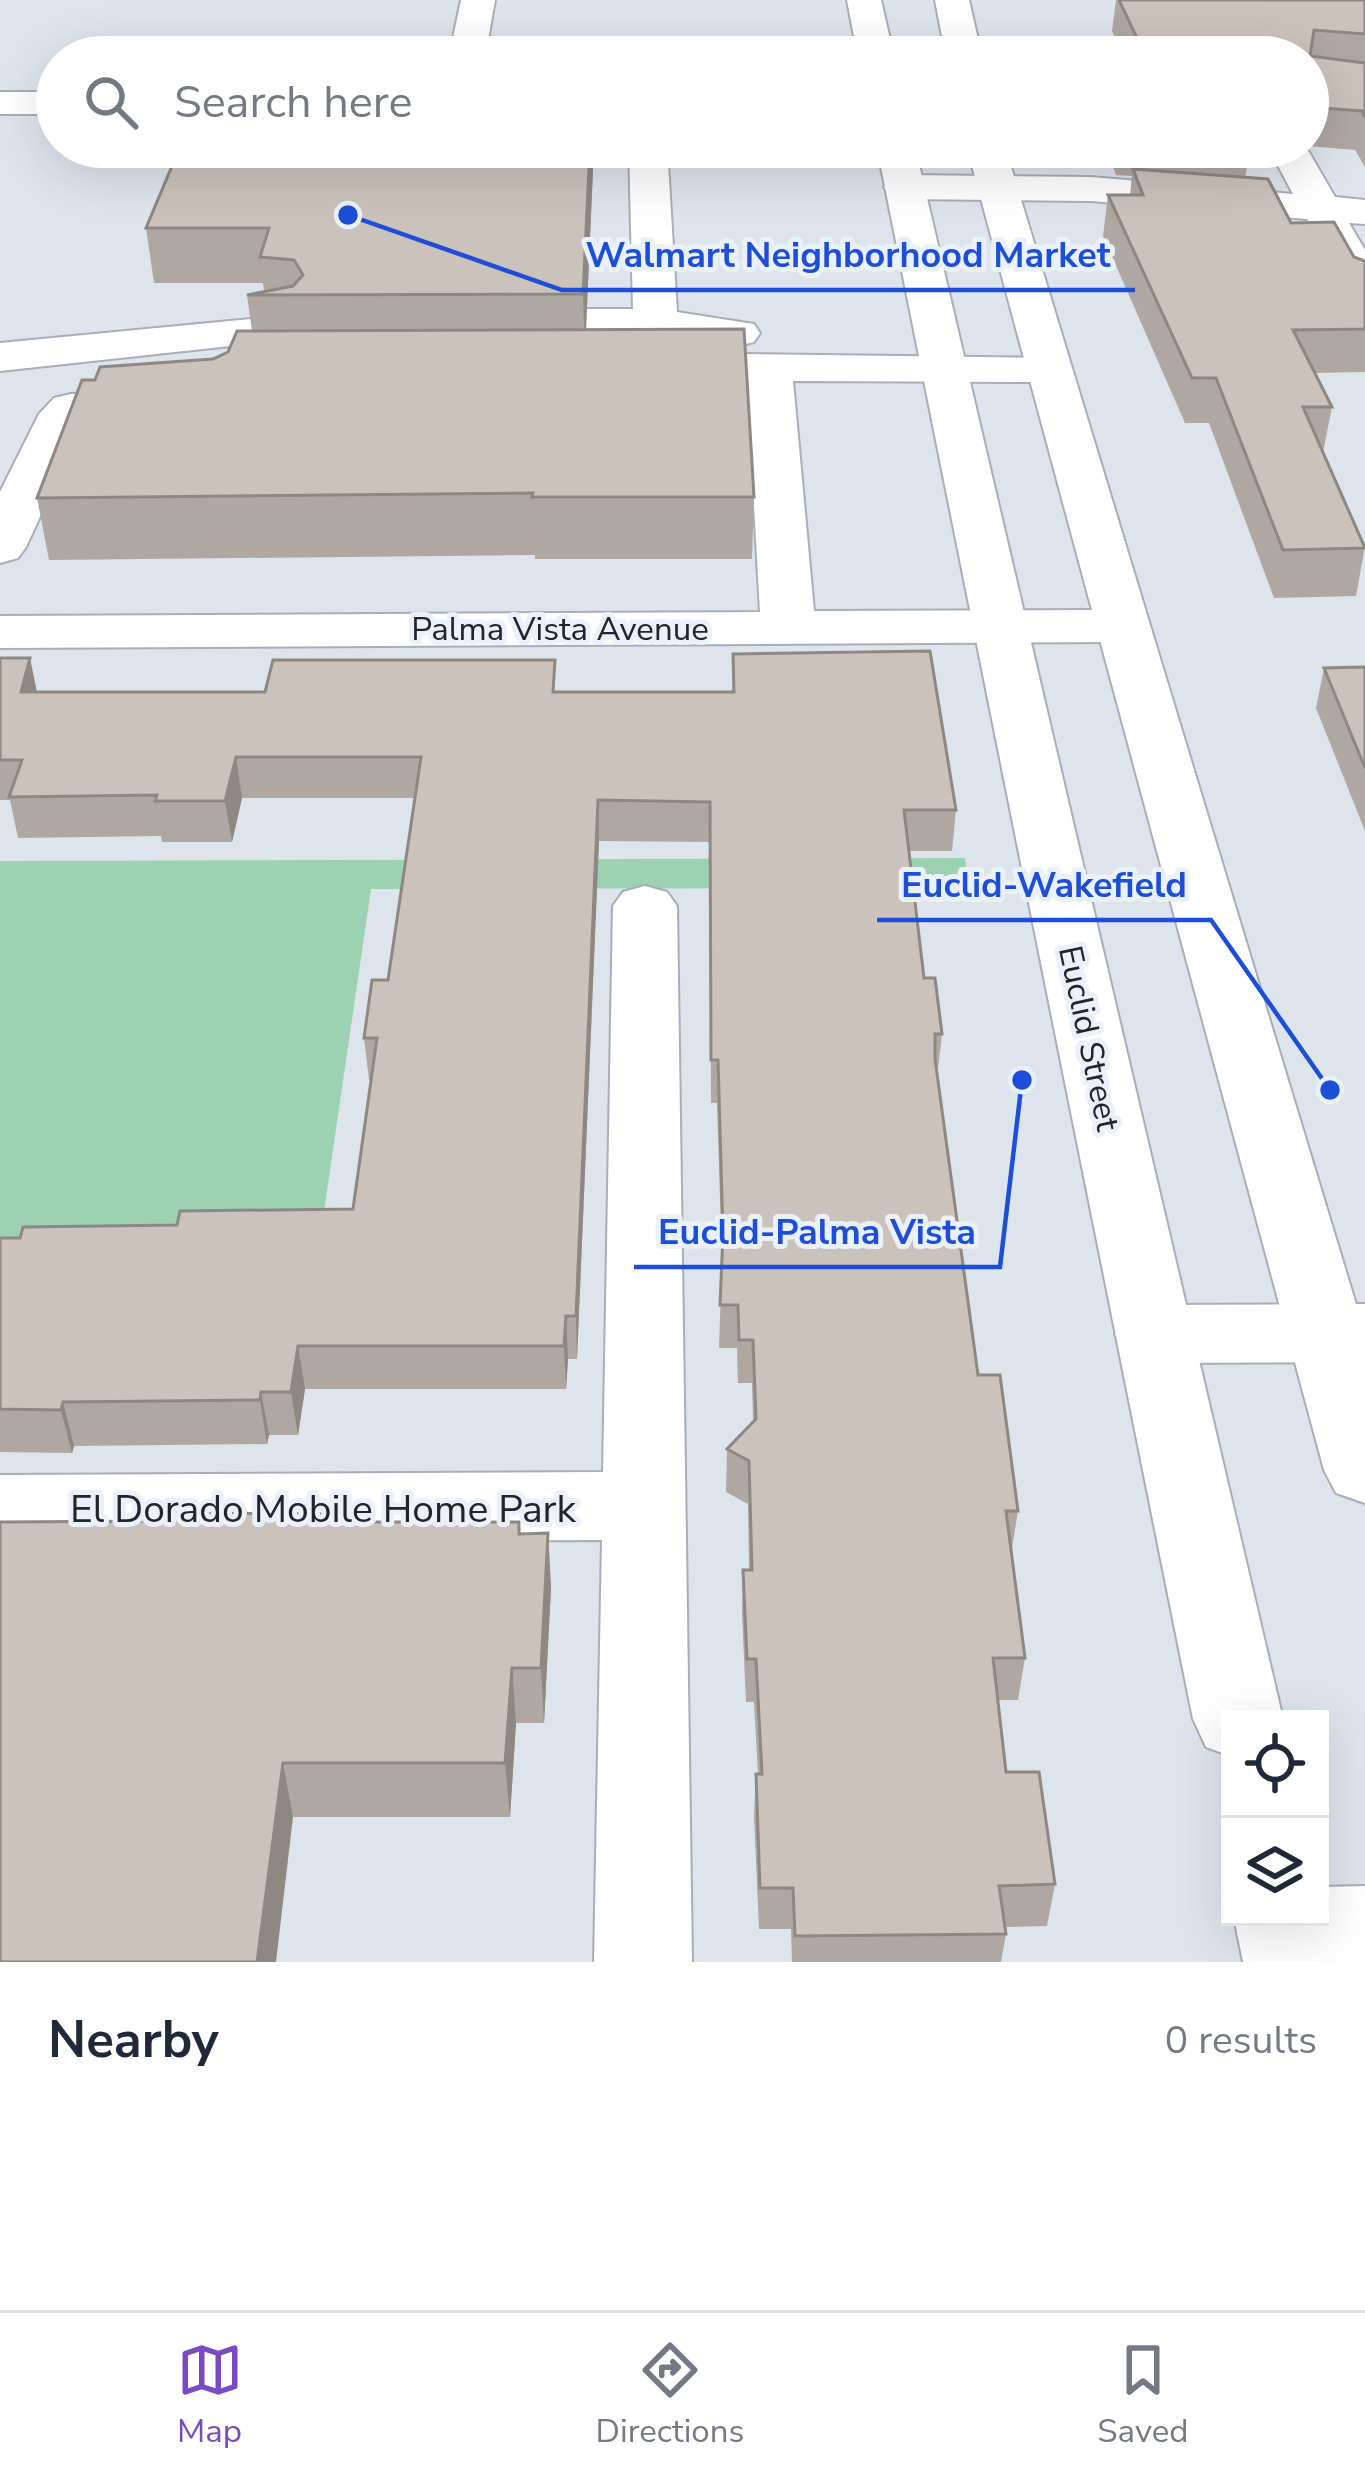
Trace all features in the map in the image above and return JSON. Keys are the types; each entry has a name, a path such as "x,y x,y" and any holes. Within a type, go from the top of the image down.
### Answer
{"main road":[{"path":"471,36 478,0"},
{"path":"864,0 872,36"},
{"path":"952,0 960,36"},
{"path":"0,103 36,103"},
{"path":"649,168 655,322"},
{"name":"Euclid Street","path":"900,168 1236,1710"},
{"path":"991,168 1120,626 1345,1333 1365,1470"},
{"path":"997,168 1159,193 1344,211"},
{"path":"1306,168 1344,211 1365,288"},
{"path":"0,357 367,322"},
{"path":"463,322 655,322 941,354"},
{"path":"604,367 769,368 941,354 1041,353"},
{"path":"0,548 56,424 71,408 210,392 229,370 346,367"},
{"path":"769,368 788,627"},
{"name":"Palma Vista Avenue","path":"0,632 1120,626"},
{"path":"643,1962 645,906"},
{"path":"1154,1334 1345,1333"},
{"name":"El Dorado Mobile Home Park","path":"0,1510 646,1506"}],"green space":[{"path":"965,858 969,888 371,889 319,1246 0,1246 0,861"}],"building":[{"path":"1119,0 1365,0 1365,34 1314,30 1313,36 1136,36"},
{"path":"1329,58 1365,63 1365,117 1362,111 1329,109"},
{"path":"171,168 589,168 583,294 247,295 293,286 303,275 294,260 260,257 269,228 146,228"},
{"path":"1133,169 1268,179 1291,223 1334,222 1354,257 1365,261 1365,329 1293,330 1332,407 1303,407 1365,548 1283,550 1216,378 1192,378 1108,195 1143,195"},
{"path":"744,329 754,497 532,497 533,493 37,498 82,380 95,380 100,367 213,359 228,352 237,331"},
{"path":"930,651 956,810 904,810 924,978 935,978 942,1034 935,1034 935,1059 978,1375 1000,1375 1018,1511 1006,1511 1025,1658 993,1658 1006,1772 1039,1772 1055,1884 999,1886 1006,1934 795,1936 793,1888 760,1888 756,1774 762,1774 756,1659 747,1659 743,1570 752,1570 749,1461 727,1449 756,1419 753,1340 739,1340 738,1305 720,1305 723,1234 718,1060 711,1060 710,802 598,800 576,1316 566,1316 564,1346 298,1346 291,1392 261,1392 260,1400 63,1402 61,1410 0,1409 0,1238 20,1238 23,1227 177,1225 180,1211 353,1209 377,1038 364,1038 372,980 388,980 421,757 236,757 225,801 155,801 157,795 9,797 22,760 0,760 0,658 30,658 21,692 265,692 273,660 555,660 553,692 734,692 733,654"},
{"path":"1365,667 1365,768 1324,668"},
{"path":"157,1513 327,1514 326,1522 519,1522 519,1534 548,1533 541,1668 512,1668 505,1763 283,1763 257,1962 0,1962 0,1522 155,1521"}],"place":[{"name":"Walmart Neighborhood Market","path":"348,215"},
{"name":"Euclid-Palma Vista","path":"1022,1080"},
{"name":"Euclid-Wakefield","path":"1330,1090"}]}
